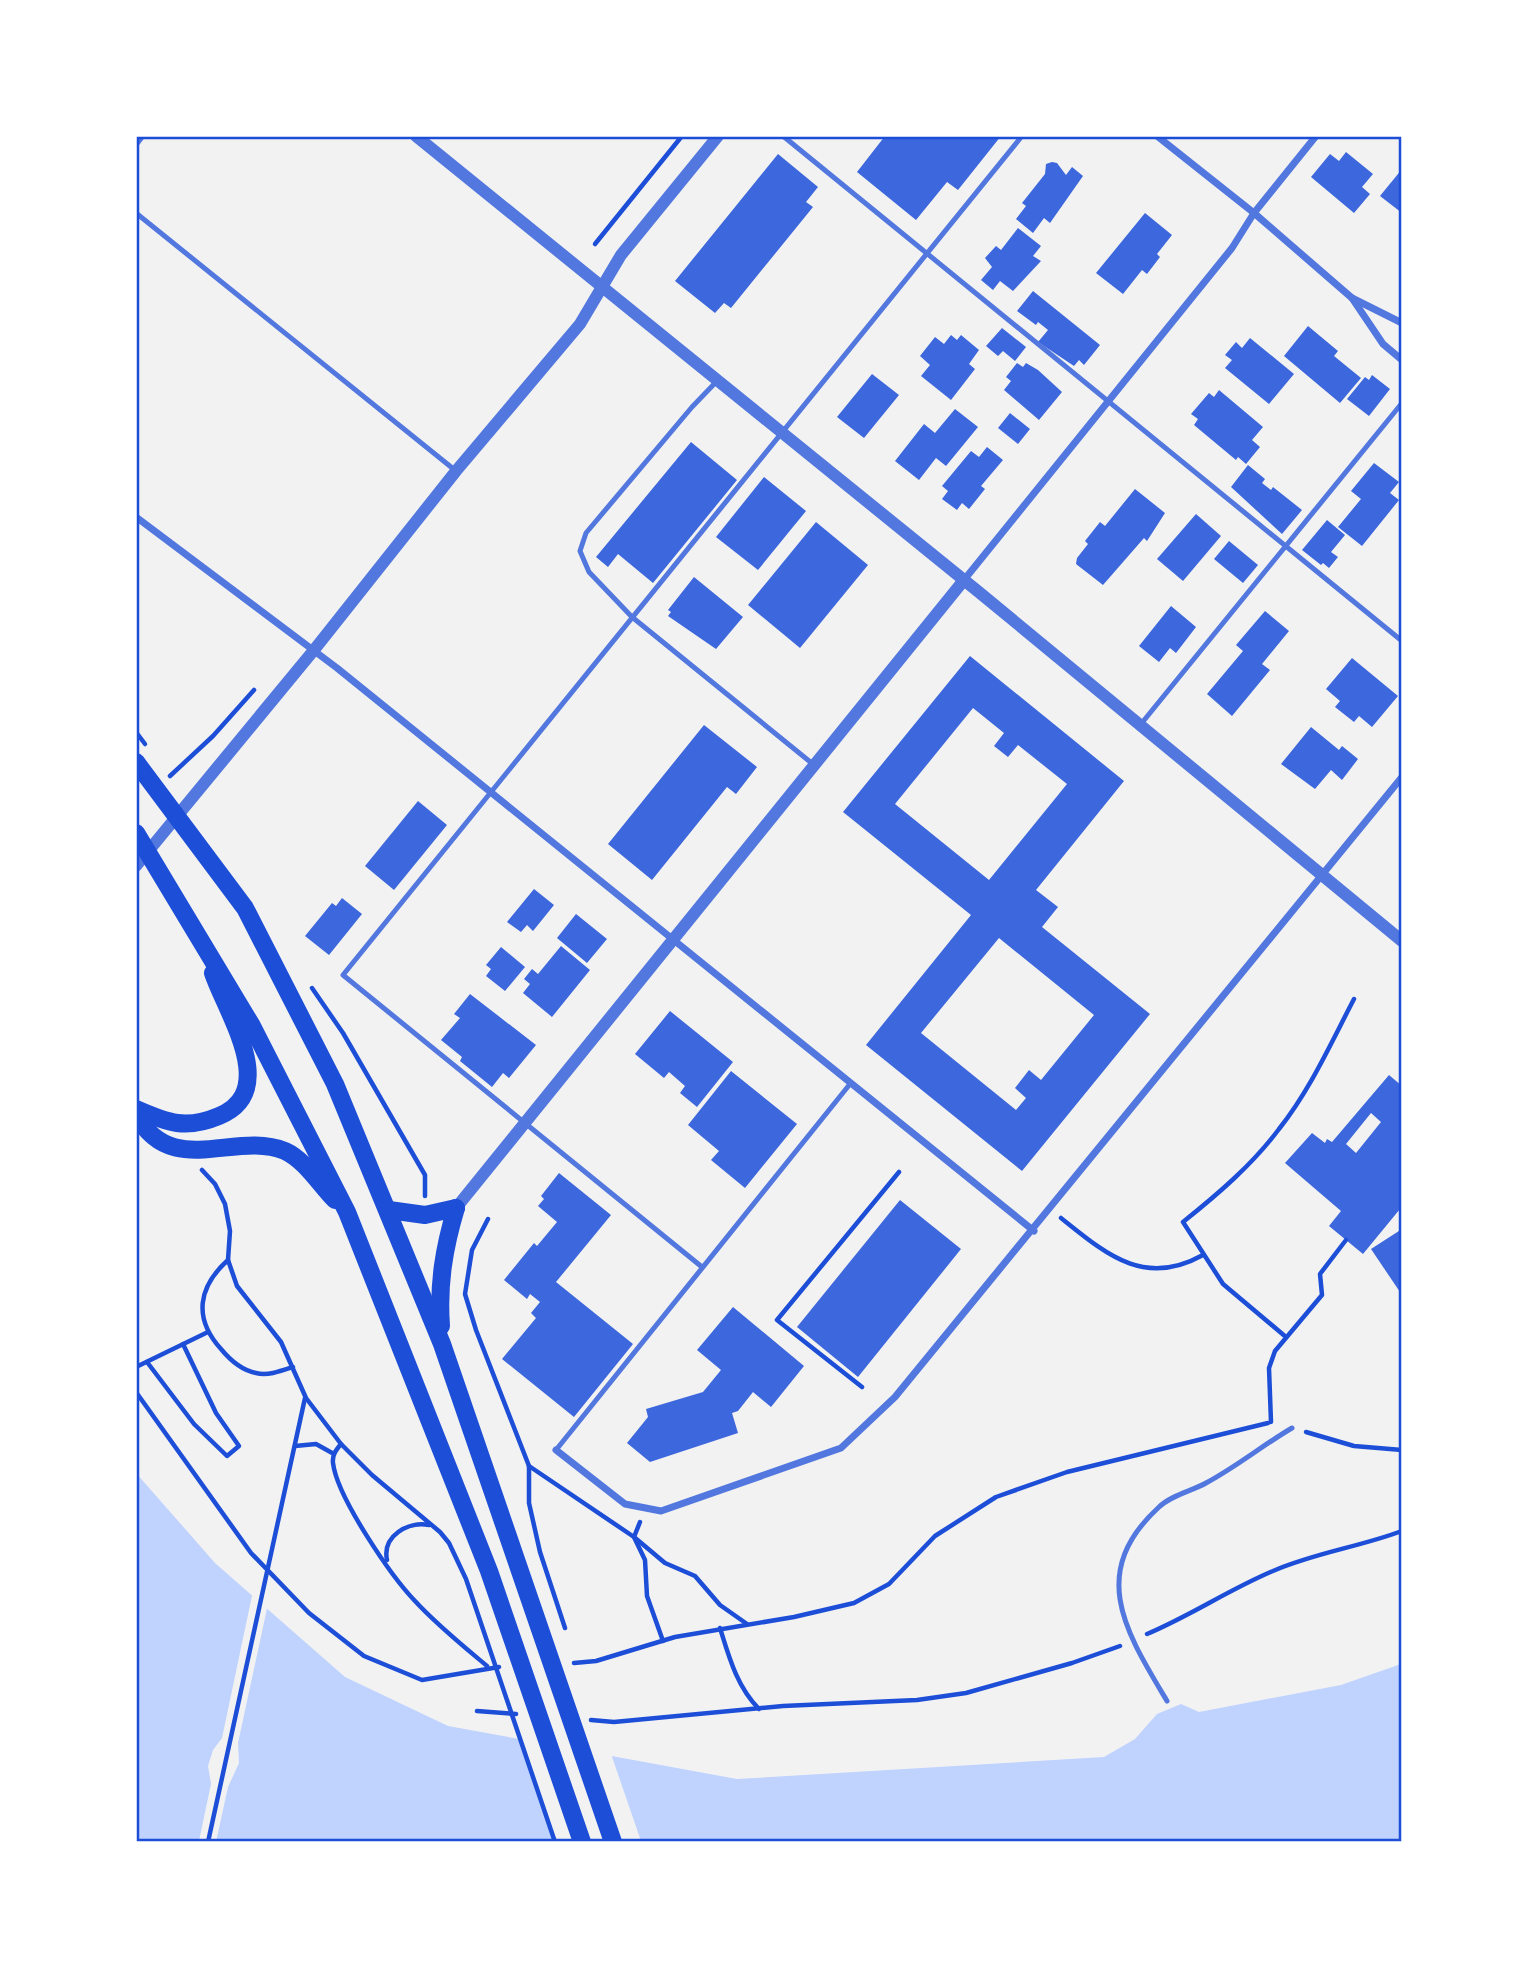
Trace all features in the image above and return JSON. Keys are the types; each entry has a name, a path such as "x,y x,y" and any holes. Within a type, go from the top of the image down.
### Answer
{"main road":[{"path":"136,762 184,830 245,908 335,1084 442,1344 613,1842"},
{"path":"136,833 200,934 288,1092 347,1212 489,1571 582,1842"},
{"path":"136,1111 170,1124 203,1123 229,1112 241,1100 248,1085 246,1053 221,997 200,934"},
{"path":"136,1111 142,1125 156,1138 183,1149 208,1151 256,1146 287,1152 298,1160 347,1212"},
{"path":"389,1210 425,1215 456,1208"},
{"path":"442,1344 439,1282 443,1249 456,1208"}],"street":[{"path":"416,136 964,580 1402,941"},
{"path":"136,866 314,650 456,471 580,324 621,255 718,136"},
{"path":"1157,136 1254,213 1352,298 1402,323"},
{"path":"456,1208 1232,248 1254,213 1316,136"},
{"path":"1352,298 1383,344 1402,359"},
{"path":"136,517 279,627 314,650 1034,1231"},
{"path":"555,1450 625,1504 661,1511 841,1448 895,1397 1034,1231 1402,777"}],"lane":[{"path":"136,145 143,136"},
{"path":"783,136 1402,641"},
{"path":"702,1267 342,975 1022,136"},
{"path":"136,213 456,471"},
{"path":"718,380 586,533 580,551 589,572 632,617 814,765"},
{"path":"1140,725 1402,403"},
{"path":"555,1450 850,1084"},
{"path":"1167,1701 1131,1641 1117,1579 1122,1554 1160,1505 1207,1483 1292,1428"}],"path":[{"path":"595,244 682,136"},
{"path":"315,992 342,1032 425,1175 425,1199"},
{"path":"1286,1336 1223,1284 1183,1222 1230,1182 1278,1132 1304,1092 1354,999"},
{"path":"196,1165 215,1184 225,1204 230,1231 228,1260 237,1286 281,1342 306,1398 341,1444 449,1542 466,1579 555,1842"},
{"path":"862,1387 777,1320 899,1171"},
{"path":"1051,1210 1101,1248 1134,1267 1167,1269 1203,1255"},
{"path":"488,1219 472,1250 465,1294 528,1466 529,1503 540,1552"},
{"path":"1271,1422 1269,1368 1275,1352 1322,1295 1320,1275 1346,1240"},
{"path":"228,1260 206,1284 201,1302 202,1319 208,1332 229,1359 244,1370 259,1374 293,1367"},
{"path":"136,1367 208,1332"},
{"path":"150,1360 194,1424 227,1456 239,1447 216,1413 180,1345"},
{"path":"136,1392 251,1553 309,1613 364,1656 422,1680 487,1667 414,1601 368,1537 341,1488 333,1463 334,1454 341,1444"},
{"path":"208,1842 306,1398"},
{"path":"634,1537 645,1560 647,1596 663,1641 854,1603 889,1584 935,1536 996,1497 1067,1472 1271,1422 1354,1446 1402,1450"},
{"path":"295,1446 316,1444 334,1454"},
{"path":"528,1466 634,1537 665,1563 695,1576 720,1605 747,1624"},
{"path":"388,1564 386,1554 395,1535 416,1525 433,1526"},
{"path":"587,1720 614,1722 760,1709 916,1700 966,1693 1072,1663 1131,1641 1271,1572 1312,1556 1347,1550 1402,1531"},
{"path":"720,1628 732,1666 748,1698 760,1709"},
{"path":"477,1711 518,1714"}],"water":[{"path":"136,1473 215,1563 345,1677 448,1726 737,1779 1104,1757 1135,1739 1157,1714 1181,1704 1199,1712 1341,1685 1401,1664 1401,1841 137,1841"}],"pier":[{"path":"253,1591 268,1604 238,1743 239,1763 228,1787 216,1842 199,1841 211,1784 208,1766 213,1750 222,1738"},
{"path":"517,1735 610,1751 641,1841 553,1841"}],"building":[{"path":"885,136 1001,136 958,190 947,182 916,220 857,172"},
{"path":"1346,152 1373,174 1362,187 1370,194 1354,213 1311,177 1330,154 1339,161"},
{"path":"778,154 818,187 806,202 813,207 731,308 724,303 715,313 675,281"},
{"path":"1057,163 1066,175 1072,167 1083,176 1050,223 1044,218 1033,233 1016,219 1026,206 1022,203 1045,174 1046,164"},
{"path":"1402,169 1402,213 1380,196"},
{"path":"1145,213 1172,235 1157,254 1160,257 1147,274 1142,270 1123,294 1096,273"},
{"path":"1018,228 1041,246 1033,256 1041,261 1013,291 1000,281 993,290 981,280 992,267 985,258 996,246 1001,250"},
{"path":"1033,291 1100,345 1084,365 1079,360 1074,366 1038,342 1048,330 1017,311"},
{"path":"1308,326 1338,351 1334,356 1361,378 1340,403 1284,356"},
{"path":"1002,328 1026,347 1015,361 1003,351 998,356 986,346"},
{"path":"951,335 957,340 961,335 979,350 969,364 975,369 951,400 921,376 930,365 920,356 935,337 944,344"},
{"path":"1250,338 1294,374 1269,404 1225,368 1232,360 1225,355 1236,342 1242,348"},
{"path":"1017,363 1023,367 1026,363 1038,370 1062,392 1039,420 1004,390 1011,381 1006,377"},
{"path":"872,374 899,395 864,438 837,417"},
{"path":"1372,375 1390,389 1369,416 1347,399 1365,377 1369,380"},
{"path":"1219,390 1263,427 1252,440 1260,447 1246,464 1238,457 1236,460 1194,425 1198,419 1191,414 1209,393 1214,397"},
{"path":"955,409 978,427 946,466 936,458 919,480 895,461 924,424 935,433"},
{"path":"1010,413 1030,429 1018,444 998,428"},
{"path":"691,442 737,480 653,583 618,554 608,567 596,557"},
{"path":"987,447 1003,460 981,486 985,489 969,509 962,503 957,510 942,499 948,491 942,486 971,451 979,457"},
{"path":"1374,463 1399,482 1390,493 1399,500 1362,546 1338,527 1361,499 1351,491"},
{"path":"1248,465 1265,479 1262,483 1271,490 1273,487 1302,510 1282,534 1231,487"},
{"path":"764,477 806,511 758,570 716,537"},
{"path":"1135,489 1165,513 1147,541 1144,538 1103,585 1076,564 1077,558 1088,544 1085,541 1100,522 1105,526"},
{"path":"1196,514 1221,536 1183,581 1157,559"},
{"path":"1327,520 1345,535 1331,552 1338,557 1329,568 1302,550"},
{"path":"816,522 868,565 800,648 748,605"},
{"path":"1229,541 1258,565 1243,583 1214,559"},
{"path":"694,577 743,617 716,649 668,616 671,612 668,610"},
{"path":"1171,606 1196,627 1176,653 1170,648 1159,662 1139,646"},
{"path":"1265,611 1289,631 1262,664 1270,670 1232,716 1207,694 1243,651 1236,645"},
{"path":"970,656 1124,781 1036,890 1058,907 1042,927 1150,1014 1022,1171 866,1045 971,915 843,812","holes":["973,708 1004,733 994,746 1008,757 1018,745 1067,784 989,880 895,804","999,938 1094,1015 1041,1080 1029,1070 1015,1088 1026,1098 1016,1110 921,1033"]},
{"path":"1352,658 1398,696 1372,727 1359,716 1354,722 1335,707 1340,701 1326,689"},
{"path":"704,725 757,767 736,794 727,787 652,880 608,844"},
{"path":"1311,727 1339,750 1342,746 1358,759 1342,780 1331,770 1315,789 1281,764"},
{"path":"418,801 447,825 394,890 365,866"},
{"path":"534,889 554,905 533,931 527,925 521,932 507,922"},
{"path":"342,898 362,914 329,955 305,936 332,903 336,906"},
{"path":"576,914 607,939 587,963 557,938"},
{"path":"561,946 590,970 552,1017 523,993 530,984 524,979 532,969 538,974"},
{"path":"501,947 525,967 505,991 486,976 491,969 486,965"},
{"path":"470,994 536,1045 509,1078 503,1073 492,1087 460,1061 462,1057 441,1040 460,1018 454,1014"},
{"path":"670,1011 733,1062 697,1107 680,1093 685,1086 669,1072 664,1078 635,1054"},
{"path":"731,1071 797,1124 745,1188 711,1160 719,1151 688,1125"},
{"path":"1389,1075 1402,1086 1402,1210 1400,1209 1363,1254 1329,1226 1341,1211 1285,1163 1312,1133 1325,1143 1327,1139 1332,1142","holes":["1371,1113 1381,1122 1356,1153 1346,1144"]},
{"path":"559,1173 611,1215 556,1282 633,1344 574,1417 502,1359 536,1318 531,1313 540,1302 530,1294 527,1299 504,1280 534,1243 537,1246 557,1222 538,1206 544,1199 541,1196"},
{"path":"900,1200 961,1249 858,1377 797,1327"},
{"path":"1402,1229 1402,1295 1371,1249"},
{"path":"733,1307 804,1366 771,1407 753,1392 738,1411 732,1413 738,1433 650,1462 627,1443 648,1417 646,1409 703,1392 721,1370 697,1350"}]}
